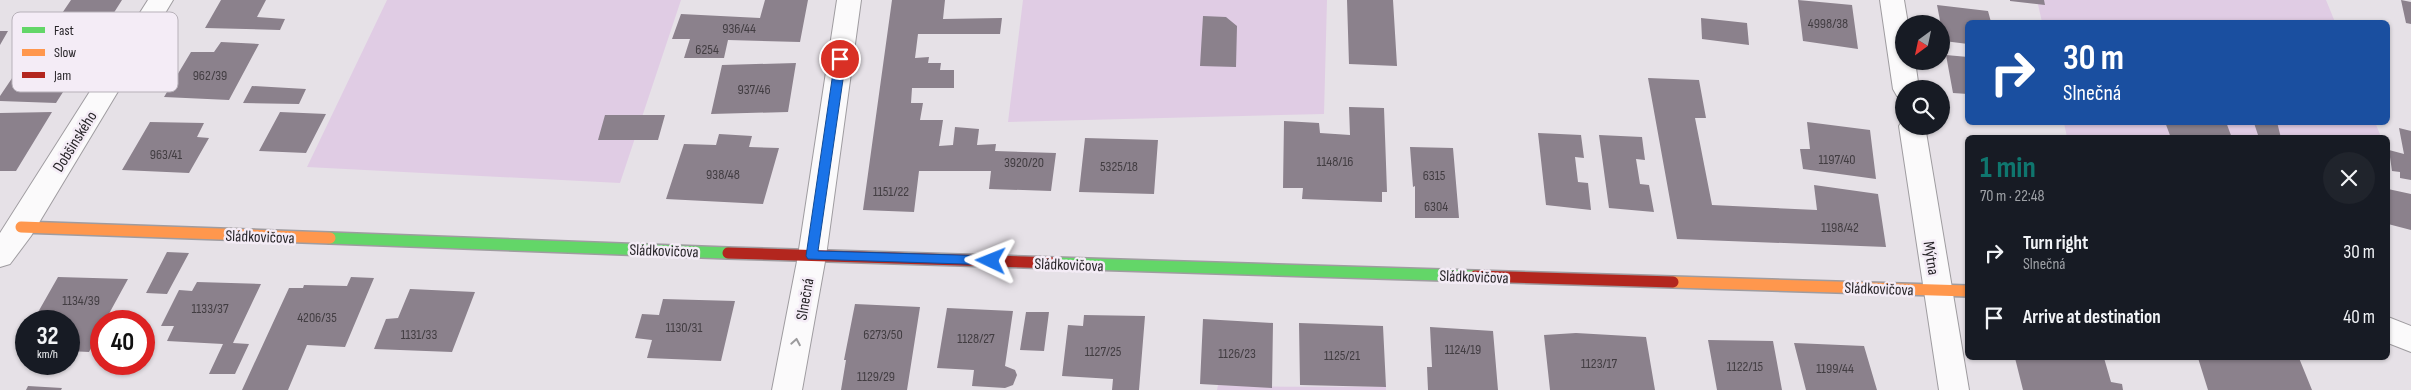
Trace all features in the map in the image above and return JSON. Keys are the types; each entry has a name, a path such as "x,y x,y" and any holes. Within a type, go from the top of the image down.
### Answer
{"street":[{"name":"Dobšinského","path":"154,12 161,0"},
{"name":"Slnečná","path":"787,390 812,256 849,0"},
{"path":"1892,0 1905,80"},
{"name":"Dobšinského","path":"0,255 21,227 104,92"},
{"name":"Mýtna","path":"1913,135 1954,390"},
{"name":"Sládkovičova","path":"21,227 812,256 1965,291"},
{"path":"2390,331 2411,339"}],"shaded area":[{"path":"387,0 681,0 620,183 307,167"},
{"path":"1023,0 1327,0 1324,114 1008,122"},
{"path":"2037,0 2326,0 2334,20 2042,20"},
{"path":"2064,125 2376,125 2380,135 2067,135"},
{"path":"1218,385 1386,387 1386,390 1217,390"}],"building":[{"path":"71,0 122,0 114,12 63,12"},
{"path":"221,0 266,0 257,17 285,19 280,30 205,28"},
{"path":"765,0 808,0 800,42 728,40 724,58 684,58 690,39 672,39 681,14 760,18"},
{"path":"892,0 945,0 943,19 1002,18 1000,34 918,34 915,58 929,57 928,63 941,63 940,70 954,70 954,88 912,88 911,103 923,103 920,120 943,120 939,146 953,145 955,127 979,129 977,145 996,144 995,151 1056,153 1051,191 989,189 991,171 919,171 914,212 863,210"},
{"path":"1347,0 1393,0 1397,66 1349,64"},
{"path":"1798,0 1852,5 1858,49 1803,41"},
{"path":"2044,0 2045,5 2010,1"},
{"path":"2401,0 2411,2 2411,24 2406,23"},
{"path":"1937,5 1988,11 1990,20 1965,20 1965,44 1950,42 1950,15 1939,15"},
{"path":"1203,16 1226,17 1237,26 1236,67 1200,66"},
{"path":"1701,18 1747,23 1749,45 1702,39"},
{"path":"0,31 8,31 0,45"},
{"path":"221,42 259,44 229,100 164,97 167,92 178,92 178,74 191,52 214,52"},
{"path":"1950,55 1965,57 1965,94 1953,93 1949,70"},
{"path":"796,63 788,112 711,114 722,65"},
{"path":"12,78 12,92 63,92 56,103 0,101 0,96"},
{"path":"1648,78 1699,80 1706,118 1695,118 1712,205 1817,210 1814,185 1878,194 1886,247 1677,239"},
{"path":"252,86 306,89 299,104 243,103"},
{"path":"1349,107 1384,108 1387,192 1382,192 1382,202 1302,199 1303,188 1283,188 1284,121 1319,123 1320,133 1350,135"},
{"path":"52,112 16,171 0,171 0,113"},
{"path":"280,112 326,114 306,153 259,151"},
{"path":"605,115 665,115 658,140 598,140"},
{"path":"150,122 204,123 197,137 209,138 189,173 122,170"},
{"path":"1807,122 1870,130 1876,179 1803,169 1800,149 1810,149"},
{"path":"2166,125 2227,125 2231,135 2170,135"},
{"path":"2255,125 2278,125 2280,135 2258,135"},
{"path":"2399,128 2411,131 2411,180 2400,178 2400,172 2392,171 2390,150 2404,154"},
{"path":"1538,133 1581,135 1584,158 1575,157 1578,182 1588,183 1591,210 1546,205"},
{"path":"719,134 752,136 749,147 779,148 763,204 666,199 684,144 716,145"},
{"path":"1599,135 1642,137 1645,160 1636,159 1640,184 1649,185 1654,212 1609,208"},
{"path":"1085,138 1158,140 1154,194 1079,192"},
{"path":"1410,147 1453,148 1459,218 1415,218 1415,186 1413,187"},
{"path":"2390,189 2411,194 2411,230 2390,225"},
{"path":"167,252 189,253 167,294 146,293"},
{"path":"58,277 128,279 111,310 90,310 89,352 80,352 80,310 39,310"},
{"path":"351,277 374,278 345,347 307,345 288,390 242,390 289,288 303,288 304,285 347,286"},
{"path":"197,282 261,284 233,343 249,344 235,374 209,374 223,344 167,341 174,326 161,326 179,290 192,291"},
{"path":"410,289 475,292 452,352 374,349 386,319 398,318"},
{"path":"663,299 735,301 721,361 647,358 652,340 635,338 642,314 659,315"},
{"path":"855,304 920,307 907,390 841,390 846,360 844,360"},
{"path":"947,308 1013,311 1005,366 1015,370 1017,375 1013,385 1005,388 972,386 974,370 937,368"},
{"path":"1026,312 1049,312 1044,351 1020,350"},
{"path":"1084,315 1145,316 1139,390 1112,390 1113,379 1062,376 1068,325 1083,326"},
{"path":"1203,319 1273,323 1272,388 1200,384"},
{"path":"1299,323 1383,326 1386,387 1300,385"},
{"path":"1430,327 1493,331 1498,390 1428,390 1427,367 1432,367"},
{"path":"1576,333 1646,337 1655,390 1550,390 1544,335"},
{"path":"1708,340 1773,341 1782,390 1717,390"},
{"path":"1794,343 1864,346 1877,390 1806,390"},
{"path":"2016,360 2105,360 2111,382 2122,384 2123,390 2023,390"},
{"path":"2199,360 2300,360 2312,390 2208,390"},
{"path":"28,386 62,388 61,390 26,390"}],"traffic: fast":[{"path":"330,238 728,253"},
{"path":"1056,263 1475,276"}],"traffic: slow":[{"path":"21,227 330,238"},
{"path":"1673,282 1965,291"}],"traffic: jam":[{"path":"728,253 1056,263"},
{"path":"1475,276 1673,282"}],"route":[{"path":"840,59 812,256 991,261"}]}
